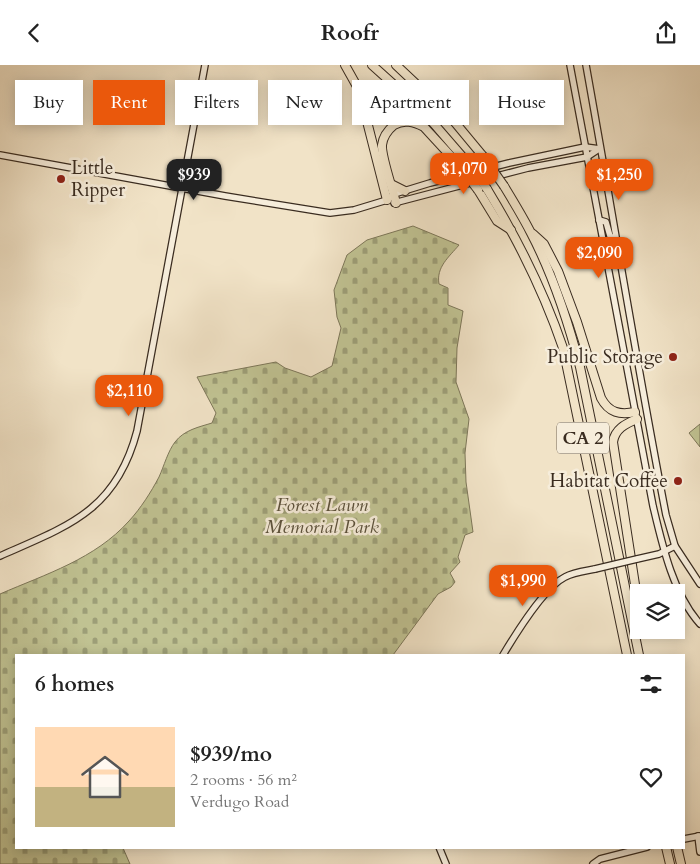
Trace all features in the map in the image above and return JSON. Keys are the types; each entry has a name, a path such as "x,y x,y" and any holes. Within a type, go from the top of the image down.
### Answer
{"highway":[{"path":"345,65 358,90 387,200"},
{"name":"CA 2","path":"372,65 422,109 467,162 487,189 525,255 554,320 563,348 627,654"},
{"name":"CA 2","path":"396,65 448,114 482,155 504,186 531,233 556,289 580,367 630,611"},
{"path":"396,203 382,145 388,131 399,123 410,121 424,127 459,165 478,190 497,221 512,230"},
{"path":"391,184 405,191"},
{"path":"531,233 544,244 558,271 580,329 601,398 605,405 613,411 636,415"},
{"path":"635,584 614,437 620,428 636,415"},
{"name":"CA 2","path":"636,639 639,654"},
{"path":"666,849 670,864"},
{"path":"677,849 681,864"}],"main road":[{"path":"0,556 63,528 85,513 101,499 122,472 131,451 137,431 205,65"},
{"path":"570,65 648,486 664,551 684,599 700,624"},
{"path":"586,65 615,238 632,320 666,515 675,546 700,584"},
{"path":"0,155 181,189 330,213 341,213 387,200 394,194 509,163 585,147 600,149"},
{"path":"387,200 396,203 528,168 587,157 600,149"},
{"path":"599,220 606,222 610,237 615,238"},
{"path":"504,654 545,594 564,577 637,559 675,546"},
{"path":"696,836 700,852"},
{"path":"441,849 446,864"},
{"path":"593,864 600,859 639,849"}],"green space":[{"name":"Forest Lawn Memorial Park","path":"413,226 459,245 439,272 439,284 448,288 448,305 463,311 457,348 456,382 469,419 465,453 466,482 473,532 465,535 458,557 460,562 450,573 455,582 451,587 438,594 394,654 15,654 15,849 123,849 130,864 0,864 0,594 85,556 101,546 129,521 153,488 175,442 187,432 212,423 216,413 197,377 276,362 285,368 311,377 332,366 341,328 337,317 334,290 347,255 367,240"},
{"path":"700,424 700,447 689,433"}],"place":[{"name":"Little Ripper","path":"61,179"},
{"name":"Public Storage","path":"673,357"},
{"name":"Habitat Coffee","path":"678,481"}]}
